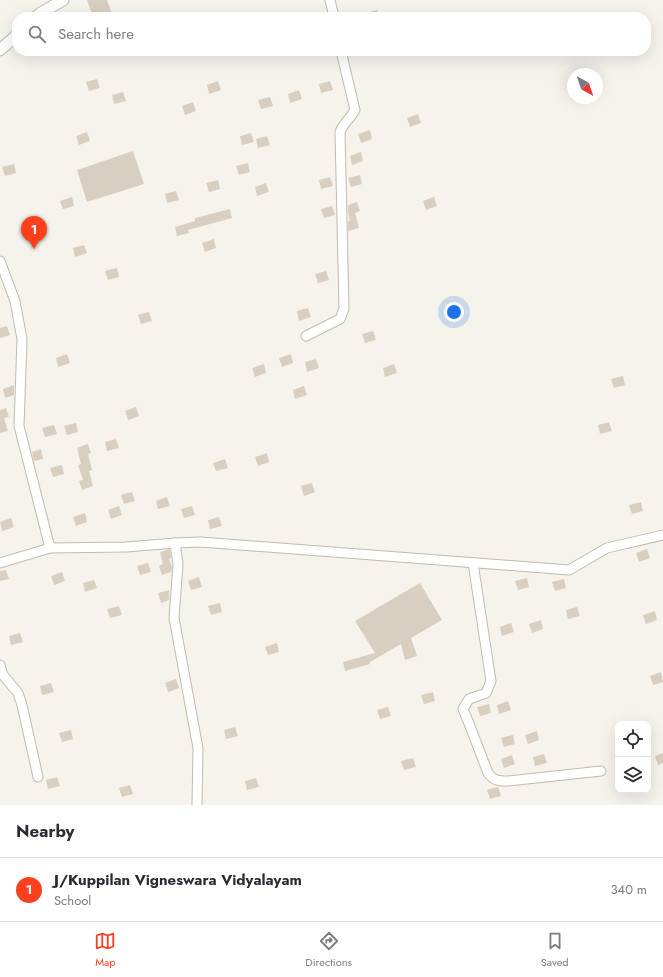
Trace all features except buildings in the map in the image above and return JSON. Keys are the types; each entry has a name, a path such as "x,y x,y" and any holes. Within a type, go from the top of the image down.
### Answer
{"street":[{"path":"41,12 63,0"},
{"path":"330,0 333,12"},
{"path":"0,50 12,39"},
{"path":"306,336 340,319 344,309 340,132 343,124 352,116 355,110 343,56"},
{"path":"0,261 15,301 22,339 19,426 50,548"},
{"path":"0,564 50,548 126,547 201,542 568,570 607,548 663,535"},
{"path":"175,543 178,564 174,618 198,748 197,805"},
{"path":"473,563 491,681 486,694 469,698 463,710 491,778 508,781 601,771"},
{"path":"0,665 1,675 18,693 38,777"}],"place":[{"name":"J/Kuppilan Vigneswara Vidyalayam","path":"34,249"}]}
